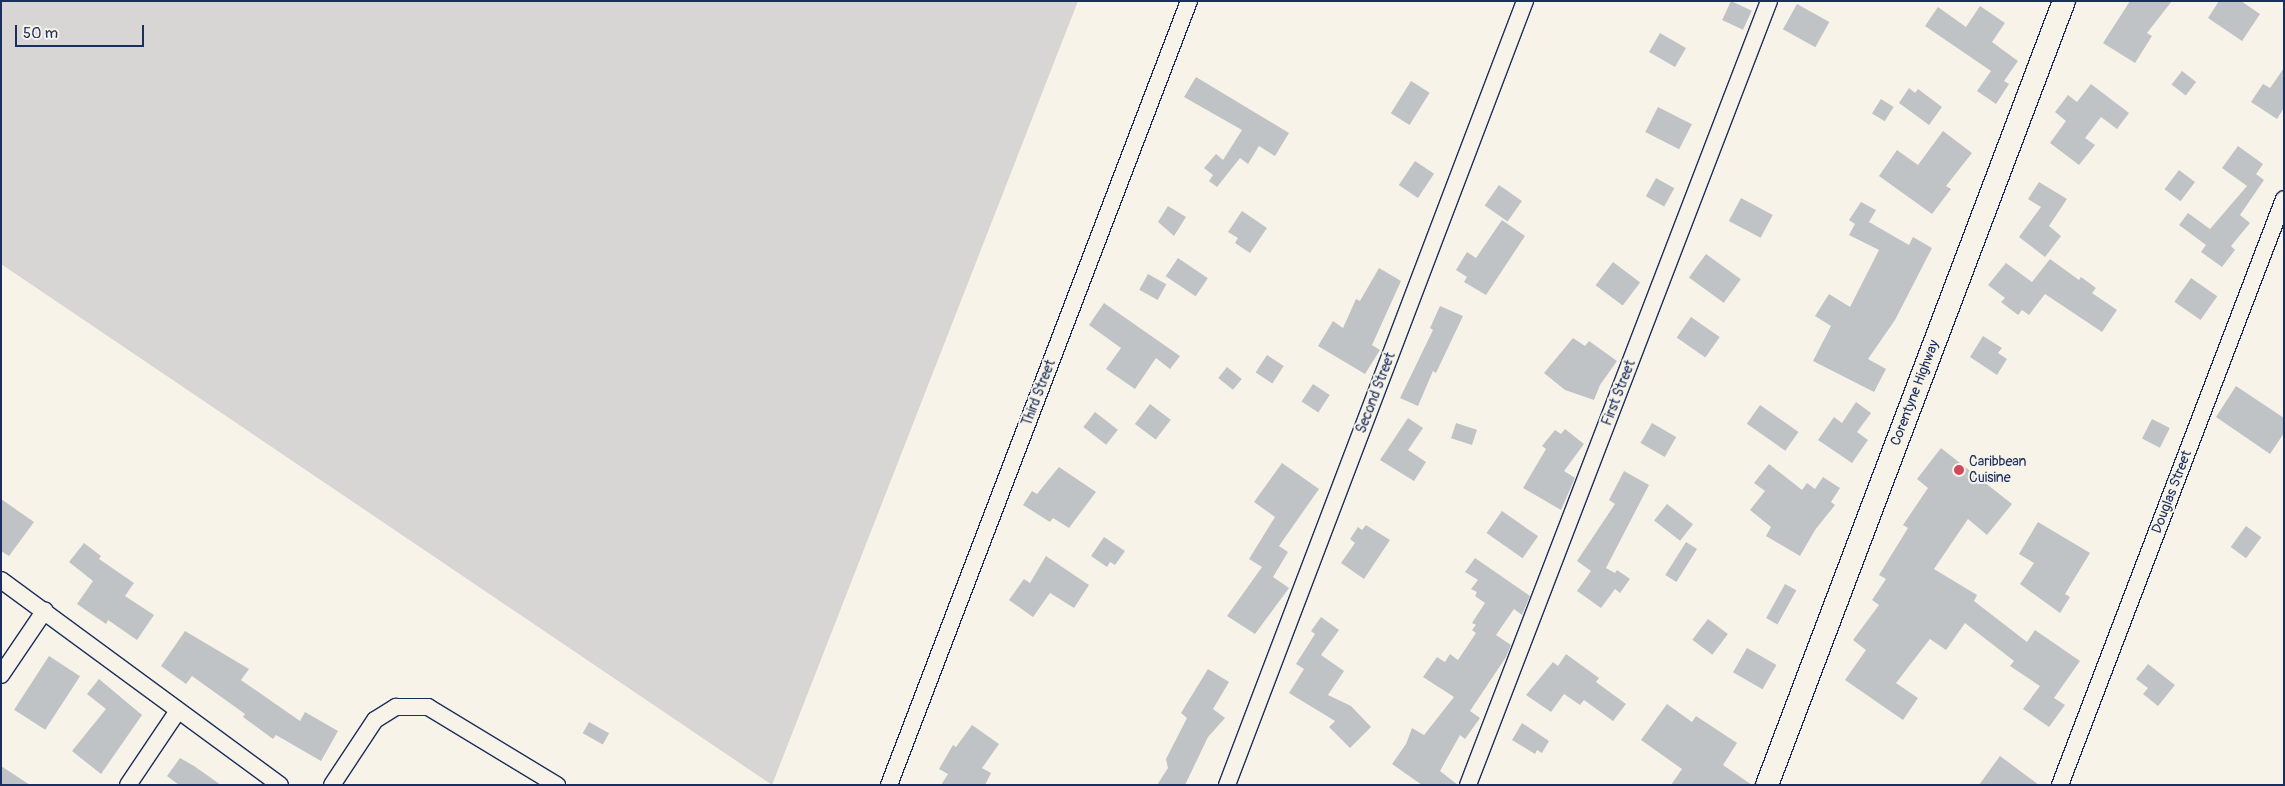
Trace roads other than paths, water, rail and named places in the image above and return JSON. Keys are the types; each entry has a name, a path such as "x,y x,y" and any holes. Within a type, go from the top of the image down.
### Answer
{"main road":[{"name":"Corentyne Highway","path":"1767,785 2064,1"}],"street":[{"name":"Third Street","path":"889,785 1188,1"},
{"name":"Second Street","path":"1227,785 1525,1"},
{"name":"First Street","path":"1468,785 1769,1"},
{"name":"Douglas Street","path":"2060,785 2284,199"},
{"path":"1,580 45,610 177,712 280,785"},
{"path":"1,674 45,610"},
{"path":"332,785 375,720 396,707 428,708 557,785"},
{"path":"128,785 177,712"}],"place":[{"name":"Caribbean Cuisine","path":"1959,470"}]}
